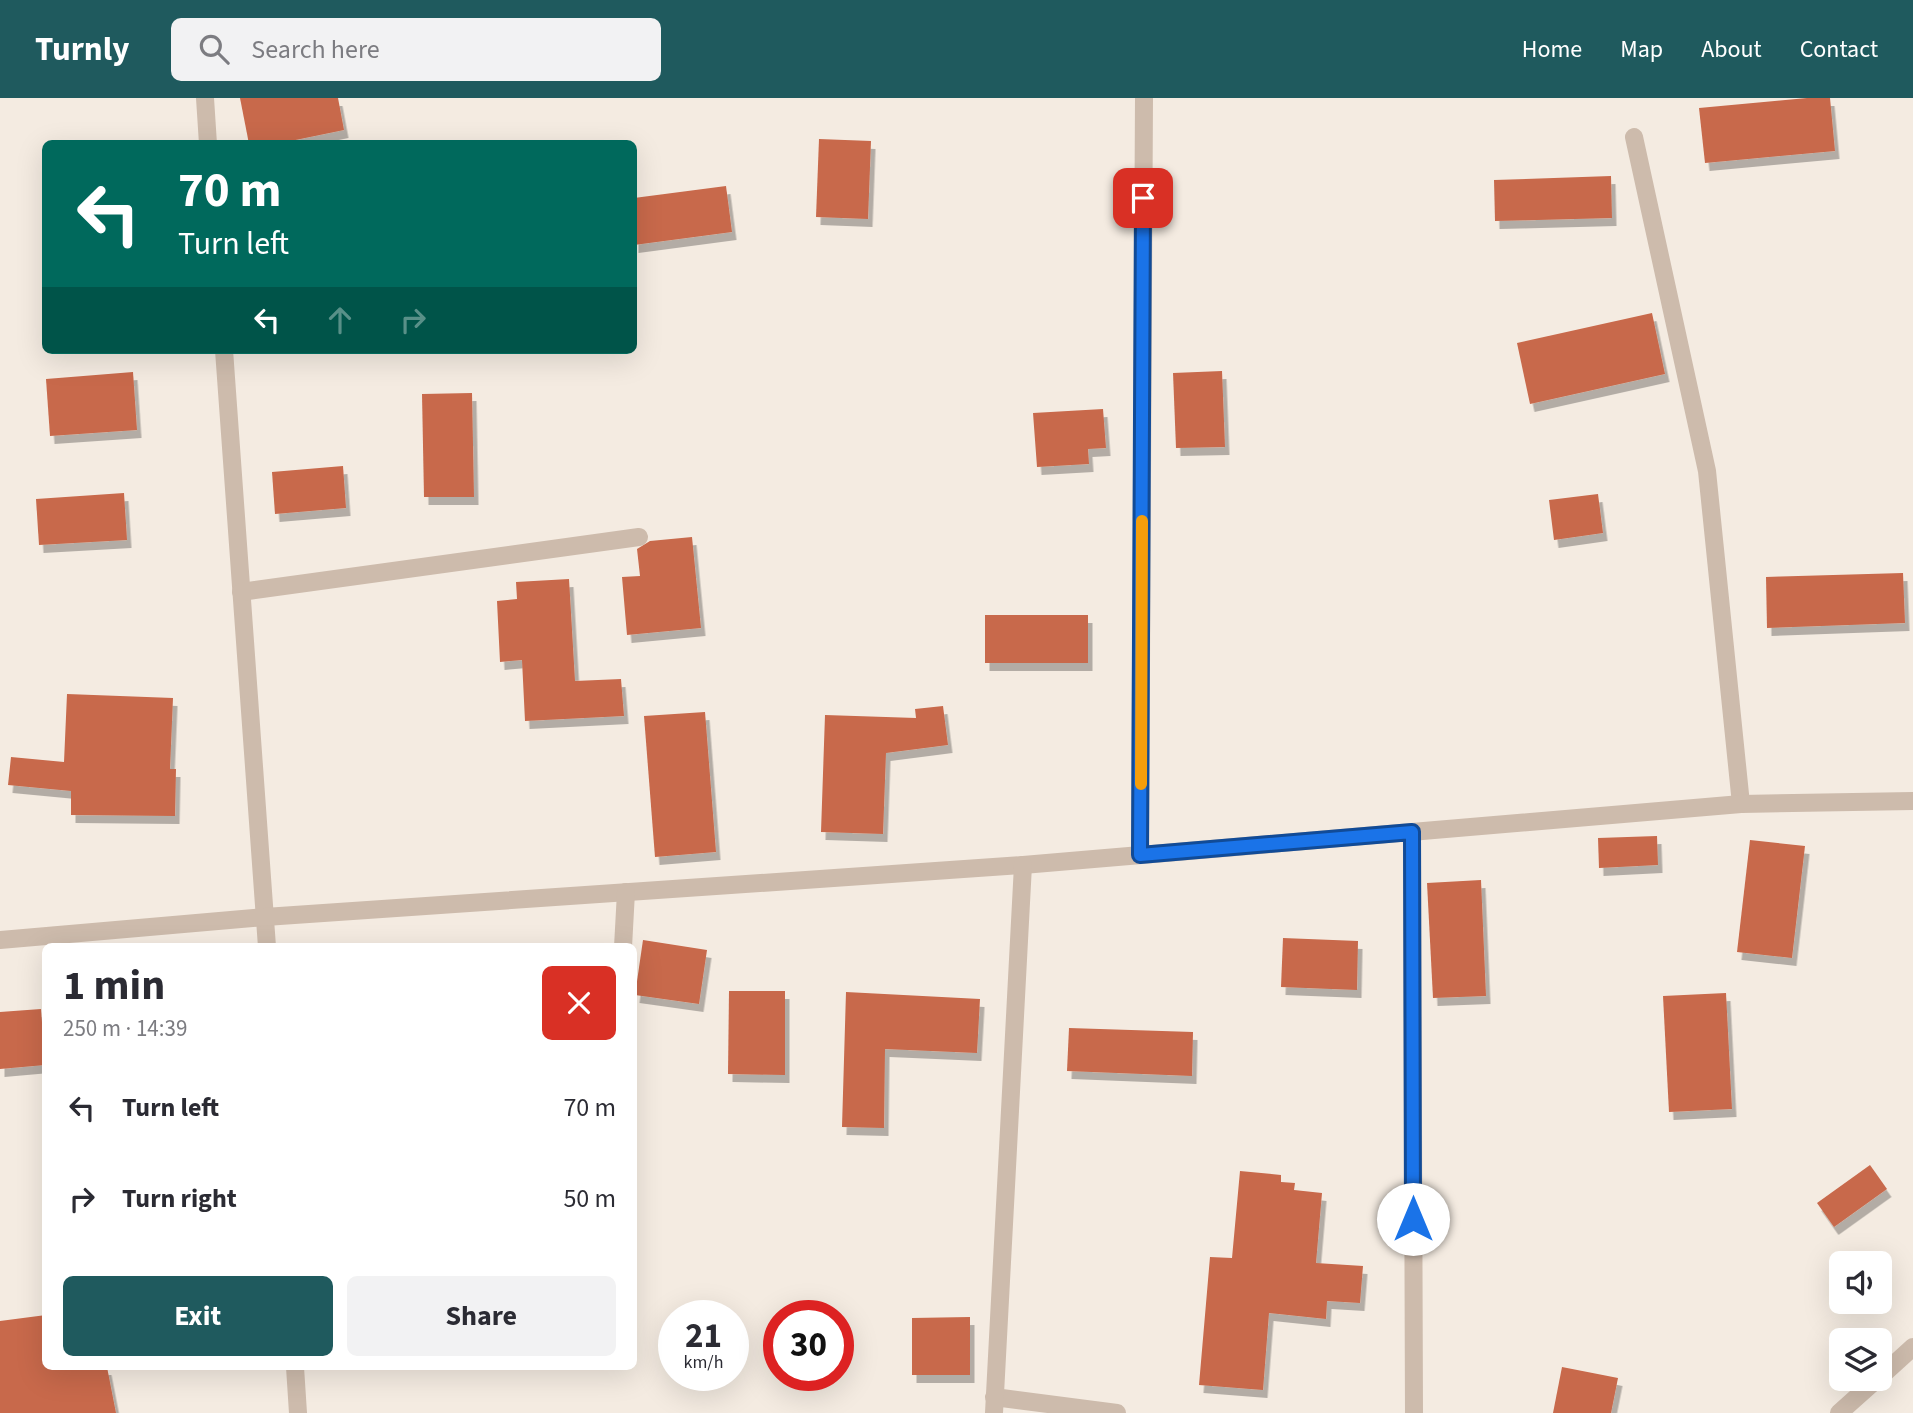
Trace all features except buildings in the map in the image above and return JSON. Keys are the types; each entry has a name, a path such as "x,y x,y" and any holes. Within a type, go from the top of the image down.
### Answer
{"street":[{"path":"205,98 208,140"},
{"path":"1140,855 1143,98"},
{"path":"1634,136 1707,471 1741,804"},
{"path":"224,354 267,943"},
{"path":"241,592 639,537"},
{"path":"0,940 265,917 1023,865 1741,804 1913,802"},
{"path":"1412,832 1414,1413"},
{"path":"1023,865 994,1405 1117,1413"},
{"path":"622,943 626,892"},
{"path":"1892,1366 1913,1347"},
{"path":"295,1370 298,1413"},
{"path":"1839,1413 1864,1391"}],"slow traffic":[{"path":"1141,784 1142,521"}],"route":[{"path":"1143,198 1140,855 1412,832 1413,1219"}]}
